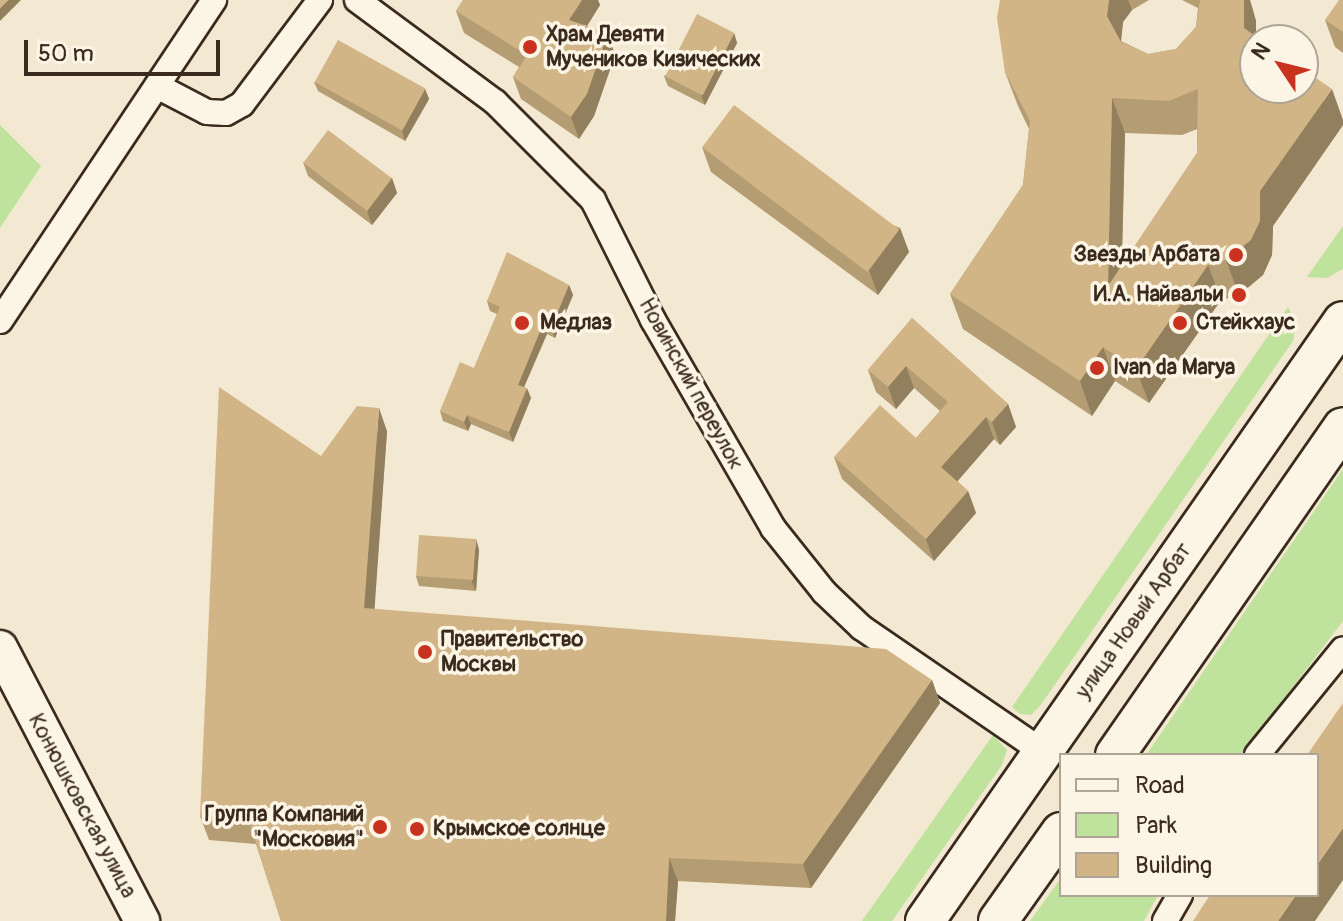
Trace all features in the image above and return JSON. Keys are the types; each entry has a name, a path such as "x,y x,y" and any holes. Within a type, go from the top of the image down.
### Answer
{"main road":[{"name":"улица Новый Арбат","path":"925,921 1343,321"},
{"path":"1116,753 1343,427"},
{"name":"Конюшковская улица","path":"0,648 142,921"},
{"path":"998,921 1059,835"}],"street":[{"path":"0,321 214,0"},
{"path":"157,86 207,112 226,113 242,104 320,0"},
{"name":"Новинский переулок","path":"357,0 495,102 593,200 653,320 773,528 824,592 862,628 1043,752"},
{"path":"1259,753 1343,649"},
{"path":"1165,921 1179,897"}],"green space":[{"path":"0,125 41,166 0,228"},
{"path":"1343,226 1343,269 1327,278 1307,277"},
{"path":"1288,307 1296,322 1293,341 1040,706 1031,715 1020,714 1012,707"},
{"path":"1343,469 1343,621 1243,753 1147,753"},
{"path":"993,735 1007,750 1002,765 892,921 862,921"},
{"path":"1059,881 1059,897 1157,897 1144,921 1030,921"}],"building":[{"path":"463,0 582,0 569,20 608,33 587,94 571,117 513,77 527,55 456,11"},
{"path":"1000,0 1109,0 1107,16 1121,42 1148,54 1176,49 1196,27 1200,0 1244,0 1244,24 1239,24 1239,104 1319,104 1319,80 1332,89 1260,191 1260,221 1251,240 1226,260 1208,265 1136,369 1103,347 1080,381 950,294 1023,185 1030,121 1005,72 997,18","holes":["1198,89 1197,153 1108,286 1112,98 1169,101"]},
{"path":"1339,0 1343,0 1343,32 1325,20"},
{"path":"697,14 734,33 703,95 665,76"},
{"path":"338,40 425,88 402,130 315,82"},
{"path":"734,105 899,230 867,272 702,147"},
{"path":"328,130 392,178 367,211 303,163"},
{"path":"507,252 569,285 551,328 543,324 518,385 527,388 509,432 467,415 464,422 440,411 460,362 474,368 500,307 487,301"},
{"path":"912,318 1008,404 992,422 986,417 941,467 968,491 926,539 834,457 880,405 916,438 948,402 906,366 888,387 868,370"},
{"name":"Правительство Москвы","path":"219,387 321,456 357,406 379,408 364,608 886,649 932,680 803,864 669,858 666,921 281,921 249,821 200,816"},
{"path":"419,535 476,539 473,580 416,576"},
{"path":"1343,703 1343,828 1319,862 1319,753 1308,753"},
{"path":"1209,897 1295,897 1278,921 1193,921"}],"place":[{"name":"Храм Девяти Мучеников Кизических","path":"530,47"},
{"name":"Звезды Арбата","path":"1236,255"},
{"name":"И.А. Найвальи","path":"1239,295"},
{"name":"Медлаз","path":"522,323"},
{"name":"Стейкхаус","path":"1180,323"},
{"name":"Ivan da Marya","path":"1097,368"},
{"name":"Правительство Москвы","path":"425,652"},
{"name":"Группа Компаний \"Московия\"","path":"380,827"},
{"name":"Крымское солнце","path":"417,829"}]}
